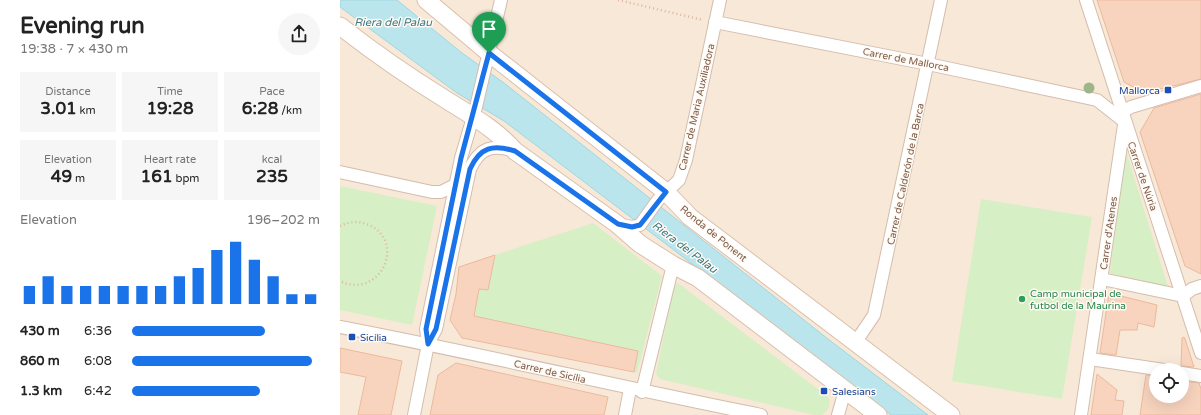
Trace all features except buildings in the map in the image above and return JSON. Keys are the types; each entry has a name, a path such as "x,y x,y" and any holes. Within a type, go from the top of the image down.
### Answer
{"main road":[{"name":"Ronda de Ponent","path":"426,0 662,196 951,415"},
{"path":"340,26 364,45 419,82 473,115 506,140 515,151 618,224 640,244 673,265 698,278 878,415"}],"street":[{"path":"428,344 426,329 455,185 501,0"},
{"name":"Carrer de Maria Auxiliadora","path":"618,224 632,227 640,225 662,196 679,180 686,160 720,0"},
{"name":"Carrer de Calderón de la Barca","path":"856,342 874,315 941,0"},
{"name":"Carrer de Núria","path":"1086,0 1201,353"},
{"name":"Carrer de Mallorca","path":"715,22 928,64 1097,100 1123,117"},
{"path":"1097,100 1105,95 1112,83"},
{"path":"1123,117 1131,107 1201,86"},
{"name":"Carrer d'Atenes","path":"1081,415 1102,279 1123,117"},
{"path":"414,415 428,344 436,329 470,169 475,159 484,150 498,147 515,151"},
{"path":"340,172 432,192 441,192 455,185"},
{"path":"625,415 636,390 673,265"},
{"path":"1102,279 1183,296 1192,289 1201,286"},
{"name":"Carrer de Sicília","path":"340,327 428,344 636,390 761,415"},
{"path":"1090,359 1149,368"},
{"path":"1189,374 1201,376"},
{"path":"838,415 845,390"},
{"path":"844,415 845,390"}],"path":[{"path":"618,0 715,22"},
{"path":"340,226 358,222 373,227 383,237 388,251 385,267 375,278 358,285 340,280"}],"shaded area":[{"path":"397,0 1201,0 1201,415 928,415 828,339 504,83 462,53"},
{"path":"340,7 457,93 504,121 891,415 340,415"}],"green space":[{"path":"1124,145 1168,287 1110,273"},
{"path":"340,186 437,206 412,325 340,310"},
{"name":"Camp municipal de futbol de la Maurina","path":"981,199 1092,217 1062,399 952,381"},
{"path":"593,223 662,276 637,373 634,372 638,351 474,316 455,301 457,285 488,290 495,255"},
{"path":"678,283 828,397 830,402 826,411 822,415 814,415 660,379 656,374 674,285"}],"water":[{"name":"Riera del Palau","path":"340,0 397,0 462,53 504,83 828,339 928,415 891,415 504,121 457,93 340,7"}],"place":[{"name":"Mallorca","path":"1168,90"},
{"name":"Camp municipal de futbol de la Maurina","path":"1022,299"},
{"name":"Sicília","path":"352,337"},
{"name":"Salesians","path":"824,391"}],"route":[{"path":"489,53 666,192 658,200 640,225 632,227 618,224 515,151 498,147 484,150 475,159 470,169 436,329 428,344 426,329 459,164 468,129 476,107 489,53"}]}
